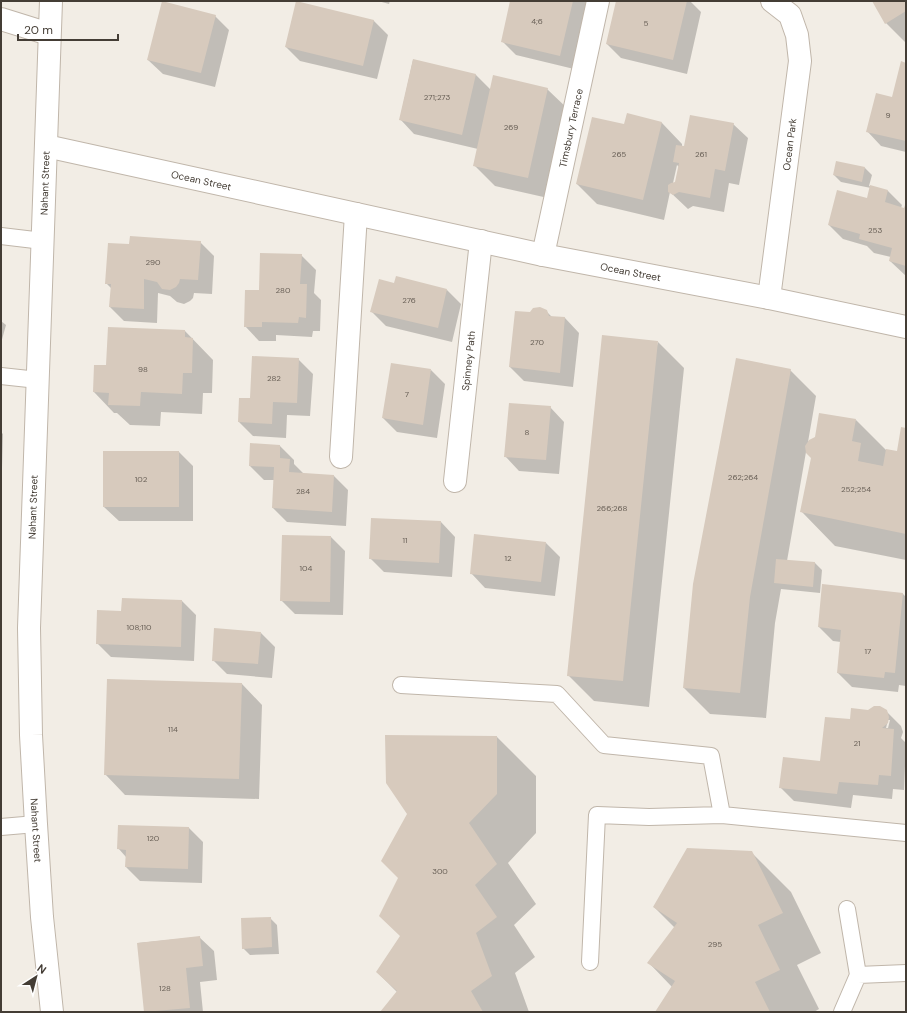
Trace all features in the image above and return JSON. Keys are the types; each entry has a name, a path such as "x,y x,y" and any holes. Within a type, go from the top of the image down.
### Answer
{"street":[{"name":"Nahant Street","path":"51,1 29,628 31,735 36,824 42,917 52,1012"},
{"name":"Timsbury Terrace","path":"543,255 598,1"},
{"name":"Ocean Park","path":"769,298 800,61 798,35 790,15 772,1"},
{"path":"1,19 49,34"},
{"name":"Ocean Street","path":"46,146 543,255 769,298 906,327"},
{"path":"341,457 356,214"},
{"name":"Spinney Path","path":"455,481 480,241"}],"lane":[{"path":"1,236 43,241"},
{"path":"1,376 38,380"},
{"path":"401,685 557,694 604,745 711,756 722,815"},
{"path":"590,962 597,815 649,817 722,815 906,833"},
{"path":"1,827 36,824"},
{"path":"842,1012 858,975 847,909"},
{"path":"858,975 906,973"}],"building":[{"path":"162,1 216,15 201,73 147,60"},
{"path":"296,1 374,20 363,66 285,47"},
{"path":"510,1 573,1 560,56 501,42"},
{"path":"616,1 687,1 673,60 606,44"},
{"path":"872,1 906,1 906,11 885,24"},
{"path":"413,59 476,74 462,135 399,120"},
{"path":"901,61 906,63 906,141 866,132 876,93 892,97"},
{"path":"493,75 548,88 528,178 473,166"},
{"path":"627,113 662,122 643,200 576,184 592,117 624,124"},
{"path":"690,115 734,123 725,171 715,169 710,198 679,192 673,195 668,192 668,185 675,182 679,163 673,162 676,145 684,146"},
{"path":"836,161 865,167 862,182 833,175"},
{"path":"870,185 888,190 885,202 904,208 906,202 906,266 889,261 892,248 859,239 860,234 828,225 837,190 867,198"},
{"path":"130,236 201,241 198,280 180,279 176,287 170,290 162,289 157,282 144,279 144,309 109,307 111,284 105,284 108,243 129,244"},
{"path":"260,253 302,254 300,284 307,284 306,318 299,317 298,323 262,322 262,327 244,327 245,290 259,290"},
{"path":"396,276 447,289 438,328 370,312 379,279 394,283"},
{"path":"540,307 547,310 549,316 565,317 560,373 509,367 515,311 530,312 533,308"},
{"path":"108,327 185,330 185,337 193,338 192,373 183,373 182,394 141,392 140,406 108,405 109,393 93,392 94,365 106,365"},
{"path":"602,335 658,341 623,681 567,676"},
{"path":"252,356 299,358 297,403 273,402 272,424 238,422 239,398 250,398"},
{"path":"736,358 791,369 750,597 740,693 683,688 693,584"},
{"path":"391,363 431,369 423,425 382,418"},
{"path":"509,403 551,406 546,460 504,457"},
{"path":"819,413 856,419 852,441 861,443 858,461 883,466 886,449 897,451 901,427 906,428 906,534 800,512 811,458 806,453 805,446 809,440 815,437"},
{"path":"250,443 280,445 280,458 290,459 289,472 334,475 332,512 272,508 274,467 249,466"},
{"path":"103,451 179,451 179,507 103,507"},
{"path":"371,518 441,521 439,563 369,559"},
{"path":"474,534 546,542 541,582 470,574"},
{"path":"282,535 331,536 330,602 280,601"},
{"path":"776,559 815,562 813,587 774,583"},
{"path":"822,584 903,593 895,673 885,672 884,678 837,673 841,630 818,627"},
{"path":"122,598 182,600 181,647 96,644 97,610 121,611"},
{"path":"214,628 261,632 258,664 212,661"},
{"path":"107,679 242,683 239,779 104,775"},
{"path":"874,706 880,706 887,710 889,717 888,723 882,728 894,729 891,776 879,775 878,785 839,782 837,794 779,788 783,757 820,761 825,717 850,719 851,708 868,710"},
{"path":"385,735 497,736 497,794 469,823 497,864 475,885 497,917 476,933 492,976 471,991 483,1012 380,1012 397,991 376,972 400,936 379,916 398,878 381,861 407,814 386,783"},
{"path":"118,825 189,827 188,869 125,867 126,850 117,849"},
{"path":"687,848 752,851 783,913 758,925 780,970 755,982 770,1012 655,1012 675,981 647,963 677,923 653,907"},
{"path":"271,917 272,947 242,949 241,918"},
{"path":"200,936 203,966 186,968 190,1008 144,1012 137,943"}]}
